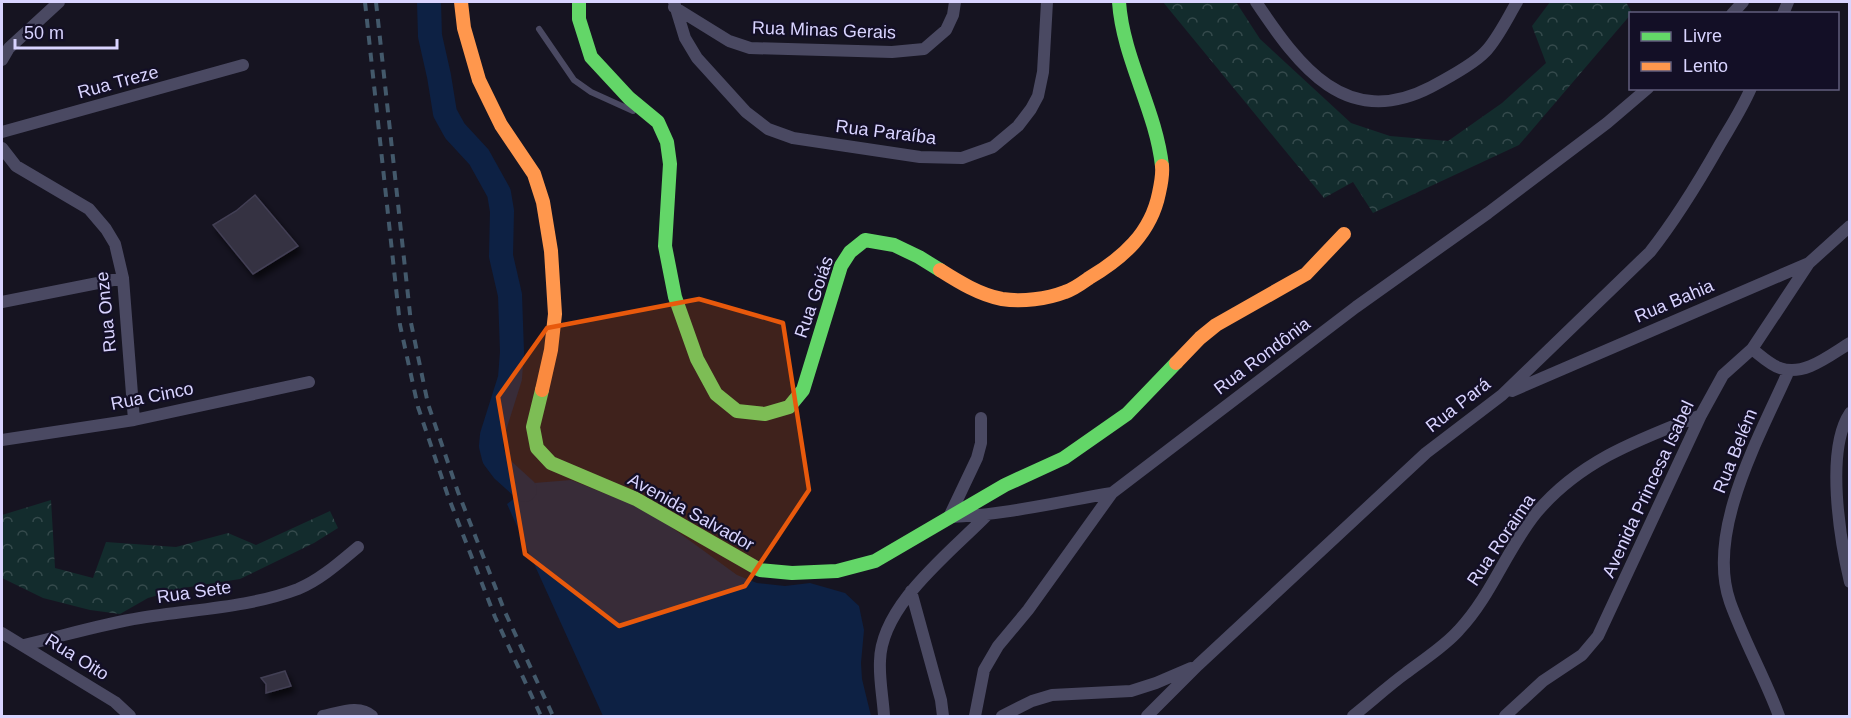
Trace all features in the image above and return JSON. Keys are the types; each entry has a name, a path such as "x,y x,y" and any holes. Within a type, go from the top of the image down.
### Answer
{"street":[{"path":"2,60 9,48 59,2"},
{"name":"Avenida Salvador","path":"461,2 464,28 479,80 501,124 534,174 543,202 551,251 555,314 551,350 533,427 537,448 551,463 636,499 760,570 792,573 837,571 875,561 949,517 987,515 1112,493"},
{"name":"Rua Goiás","path":"579,2 579,19 591,57 629,98 657,122 668,142 670,164 665,246 675,297 697,359 716,394 737,411 765,414 789,407 803,390 841,266 850,252 865,240 894,245 919,257 964,286 1002,299 1039,299 1067,292 1106,268 1132,247 1144,231 1157,203 1163,173 1160,145 1120,17 1119,2"},
{"name":"Rua Minas Gerais","path":"674,4 729,41 750,48 892,52 924,49 946,30 953,15 955,2"},
{"name":"Rua Paraíba","path":"674,4 685,38 697,58 746,112 768,129 792,138 920,158 962,158 993,147 1018,126 1031,109 1038,96 1043,72 1047,2"},
{"path":"1256,2 1298,59 1322,81 1350,97 1381,103 1416,94 1448,78 1485,52 1517,2"},
{"name":"Rua Treze","path":"2,132 243,65"},
{"name":"Rua Rondônia","path":"975,717 984,670 998,646 1028,610 1112,493 1356,307 1488,213 1646,90"},
{"name":"Rua Pará","path":"1147,717 1198,664 1426,453 1502,394 1650,252 1670,226 1704,172 1750,90"},
{"name":"Rua Onze","path":"2,148 16,166 89,209 115,244 123,278 134,420"},
{"name":"Rua Bahia","path":"1502,394 1809,263 1850,225"},
{"path":"949,517 1005,485 1064,458 1098,435 1127,414 1200,338 1216,325 1306,274 1344,234"},
{"name":"Avenida Princesa Isabel","path":"1505,717 1543,681 1582,655 1598,636 1701,415 1724,375 1752,349 1809,263"},
{"path":"2,302 123,278"},
{"path":"1752,349 1778,368 1799,370 1814,365 1850,343"},
{"name":"Rua Belém","path":"1779,717 1729,600 1724,569 1726,534 1733,499 1789,370"},
{"name":"Rua Cinco","path":"2,440 134,420 309,382"},
{"path":"1850,413 1843,423 1836,460 1843,551 1850,582"},
{"name":"Rua Roraima","path":"1353,717 1404,674 1446,643 1461,628 1484,598 1509,554 1537,512 1568,482 1605,456 1639,439 1701,415"},
{"path":"949,517 977,458 981,442 981,418"},
{"path":"884,717 879,660 884,636 892,618 911,591 987,515"},
{"name":"Rua Sete","path":"24,645 140,618 212,609 262,599 299,588 335,567 357,547"},
{"path":"911,591 941,700 943,717"},
{"name":"Rua Oito","path":"2,633 115,702 130,717"},
{"path":"1002,717 1032,700 1052,695 1131,691 1156,683 1198,664"},
{"path":"323,717 355,710 363,711 372,717"}],"lane":[{"path":"539,29 574,80 583,87 657,122"}],"highlighted area":[{"path":"699,299 783,323 809,490 745,586 619,626 525,554 498,397 547,328"}],"green space":[{"path":"1163,2 1236,2 1260,39 1351,123 1390,136 1448,141 1502,103 1546,63 1532,26 1550,2 1626,2 1631,12 1629,12 1629,17 1519,145 1373,213 1353,182 1324,198"},
{"path":"51,500 55,568 93,578 106,542 176,547 228,533 256,545 330,511 338,528 314,543 240,579 183,588 148,598 120,614 90,610 43,598 2,578 2,515"}],"water":[{"path":"571,480 649,511 737,575 757,583 785,586 810,583 845,593 859,606 864,630 862,679 871,716 603,716 507,504 534,483"}],"building":[{"path":"255,195 298,246 253,274 213,225 236,211"},
{"path":"285,671 291,686 266,693 266,684 261,678"}],"waterway":[{"path":"429,2 430,36 445,113 455,131 479,157 499,193 502,211 501,256 510,295 512,352 510,378 492,435 491,446 494,458 503,470 525,490"}],"railway":[{"path":"365,2 400,325 418,407 448,496 495,617 541,716"},
{"path":"376,2 411,323 428,404 458,492 505,612 553,716"}],"traffic: fast":[{"path":"579,2 579,19 591,57 629,98 658,122 667,142 670,164 665,246 675,297 697,359 716,394 737,411 765,414 789,407 803,390 841,266 850,252 865,240 894,245 940,270"},
{"path":"1119,2 1127,44 1159,145 1162,166"},
{"path":"542,390 533,427 537,448 551,463 636,499 760,570 792,573 837,571 875,561 1005,485 1064,458 1127,414 1176,363"}],"traffic: slow":[{"path":"461,2 464,28 479,80 501,125 534,174 543,202 551,251 555,314 551,350 542,390"},
{"path":"940,270 978,291 1002,299 1034,299 1072,289 1113,262 1134,243 1155,207 1161,183 1162,166"},
{"path":"1176,363 1216,325 1306,274 1344,234"}]}
